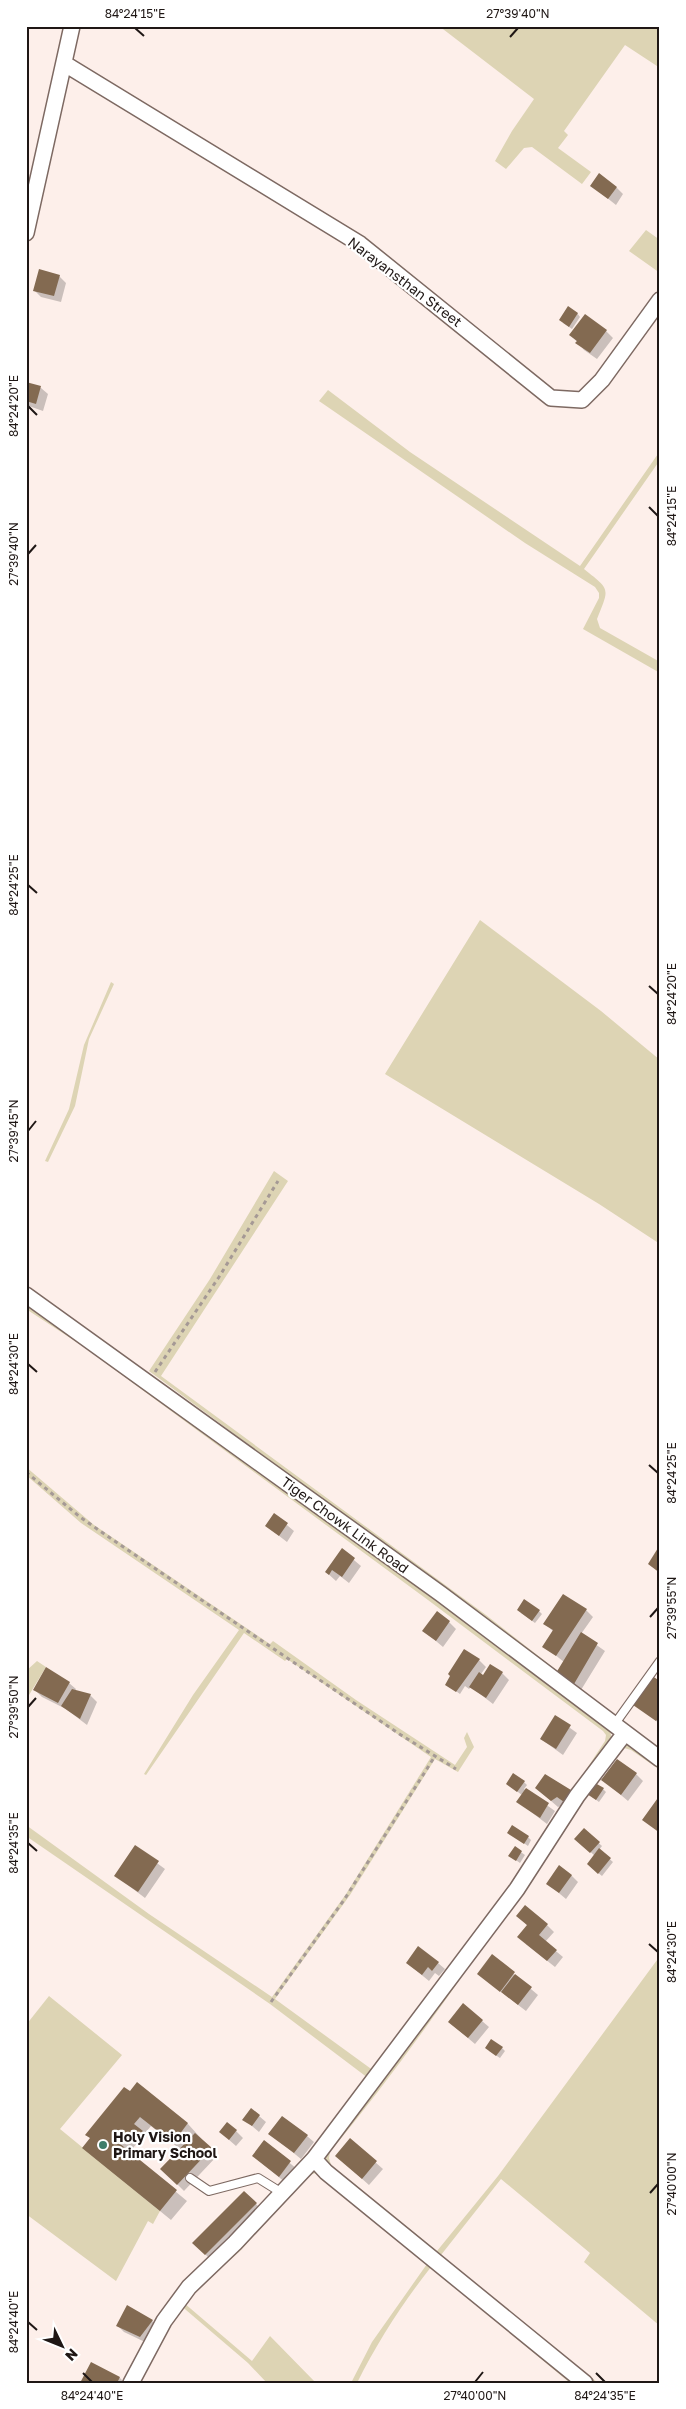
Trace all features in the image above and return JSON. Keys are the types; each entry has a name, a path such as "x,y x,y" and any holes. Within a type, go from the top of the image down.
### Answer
{"street":[{"path":"26,233 72,26"},
{"name":"Narayansthan Street","path":"65,64 360,244 551,398 582,400 602,380 660,300"},
{"name":"Tiger Chowk Link Road","path":"26,1295 441,1594 660,1759"},
{"path":"131,2383 164,2321 189,2287 235,2243 314,2159 517,1889 619,1729"},
{"path":"314,2159 326,2172 585,2383"}],"lane":[{"path":"619,1729 660,1661"},
{"path":"190,2178 209,2191 258,2178 282,2193"}],"path":[{"path":"148,1383 219,1277 278,1181"},
{"path":"26,1472 80,1517 112,1540 282,1656 289,1658 456,1769"},
{"path":"271,2002 344,1900 435,1756"}],"shaded area":[{"path":"439,26 660,26 660,68 625,45 564,131 568,135 558,148 591,172 582,184 532,147 524,148 506,169 495,161 512,131 534,99"},
{"path":"646,230 660,240 660,273 629,251"},
{"path":"328,390 410,452 580,566 660,451 660,460 584,569 599,581 605,590 604,601 597,619 600,628 660,662 660,673 583,629 599,598 599,593 595,587 525,543 319,401"},
{"path":"480,920 601,1011 660,1060 660,1244 599,1204 385,1074"},
{"path":"111,982 114,984 89,1039 75,1106 48,1162 45,1161 69,1109 84,1045"},
{"path":"274,1171 288,1181 161,1376 486,1615 613,1714 660,1748 660,1751 484,1618 149,1371 210,1279"},
{"path":"26,1303 460,1617 610,1730 612,1740 528,1863 522,1867 605,1741 606,1735 603,1731 84,1347 26,1309"},
{"path":"26,1467 94,1525 270,1644 273,1641 356,1700 455,1765 467,1747 464,1738 467,1732 474,1747 458,1772 435,1759 350,1895 275,1999 374,2071 368,2078 270,2004 26,1836 26,1825 149,1914 272,1997 346,1894 431,1757 287,1659 285,1661 244,1633 146,1775 144,1774 193,1695 239,1630 81,1523 26,1475"},
{"path":"37,1661 46,1667 26,1700 26,1671"},
{"path":"628,1745 660,1767 660,1770 631,1750 624,1748 618,1752 592,1783 466,1971 400,2063 330,2152 329,2158 331,2165 437,2251 498,2176 660,1956 660,2326 584,2262 590,2253 501,2179 441,2255 598,2383 591,2383 334,2171 327,2162 325,2153 432,2012 597,1774 622,1746"},
{"path":"49,1996 122,2055 60,2129 160,2211 153,2224 148,2221 116,2281 26,2214 26,2025"},
{"path":"314,2169 580,2383 570,2383 431,2267 391,2323 357,2383 351,2383 372,2342 427,2264 316,2173 309,2175 239,2252 200,2286 184,2303 252,2361 270,2336 316,2383 267,2383 248,2363 179,2304"}],"building":[{"path":"599,173 617,187 608,199 590,186"},
{"path":"39,269 60,275 54,296 33,291"},
{"path":"568,306 578,313 569,327 559,320"},
{"path":"585,314 607,330 590,353 575,343 577,341 569,335"},
{"path":"26,382 41,386 36,404 26,401"},
{"path":"274,1513 288,1523 279,1536 265,1526"},
{"path":"342,1548 355,1558 342,1577 332,1570 329,1575 325,1572"},
{"path":"658,1548 660,1550 660,1573 648,1564"},
{"path":"563,1594 587,1609 556,1656 542,1647 553,1630 543,1624"},
{"path":"524,1599 540,1610 532,1621 517,1610"},
{"path":"437,1611 450,1621 436,1641 422,1631"},
{"path":"581,1632 598,1643 574,1684 556,1673"},
{"path":"464,1649 480,1659 456,1692 445,1685 450,1676 448,1674"},
{"path":"490,1664 503,1672 486,1698 469,1687 479,1672 483,1675"},
{"path":"46,1667 70,1682 58,1703 33,1690"},
{"path":"652,1676 660,1681 660,1716 656,1721 633,1705"},
{"path":"72,1689 91,1694 80,1719 61,1706"},
{"path":"555,1715 571,1725 556,1749 540,1739"},
{"path":"617,1759 637,1773 621,1795 601,1780"},
{"path":"513,1773 525,1781 517,1792 506,1784"},
{"path":"545,1774 571,1790 564,1802 557,1797 551,1801 535,1788"},
{"path":"595,1783 604,1788 596,1800 587,1794"},
{"path":"526,1788 549,1803 540,1818 516,1802"},
{"path":"660,1795 660,1833 642,1820"},
{"path":"512,1825 529,1836 524,1844 507,1833"},
{"path":"584,1828 600,1842 590,1853 574,1839"},
{"path":"135,1845 159,1861 138,1892 114,1876"},
{"path":"515,1846 522,1851 516,1861 508,1856"},
{"path":"599,1848 611,1858 598,1874 587,1864"},
{"path":"559,1865 572,1875 559,1893 546,1884"},
{"path":"525,1905 548,1924 539,1935 557,1950 547,1961 517,1937 527,1925 516,1916"},
{"path":"418,1946 439,1962 432,1971 428,1967 422,1975 406,1963"},
{"path":"492,1954 515,1972 500,1992 477,1974"},
{"path":"515,1974 532,1987 518,2005 501,1992"},
{"path":"463,2003 483,2020 468,2038 448,2022"},
{"path":"491,2039 503,2047 496,2056 485,2048"},
{"name":"Holy Vision Primary School","path":"137,2082 188,2123 173,2143 140,2117 134,2124 143,2131 133,2143 124,2136 119,2143 177,2190 160,2211 82,2148 90,2138 85,2135 124,2087 130,2091"},
{"path":"251,2108 260,2115 252,2126 242,2120"},
{"path":"282,2116 308,2135 294,2153 268,2134"},
{"path":"227,2122 237,2130 229,2140 219,2132"},
{"path":"195,2133 212,2148 177,2185 160,2169"},
{"path":"350,2138 377,2161 362,2179 335,2156"},
{"path":"264,2140 291,2161 279,2177 252,2156"},
{"path":"244,2191 257,2203 205,2255 192,2243"},
{"path":"127,2305 153,2320 140,2337 116,2326"},
{"path":"91,2362 120,2377 117,2383 80,2383"}],"place":[{"name":"Holy Vision Primary School","path":"103,2145"}]}
